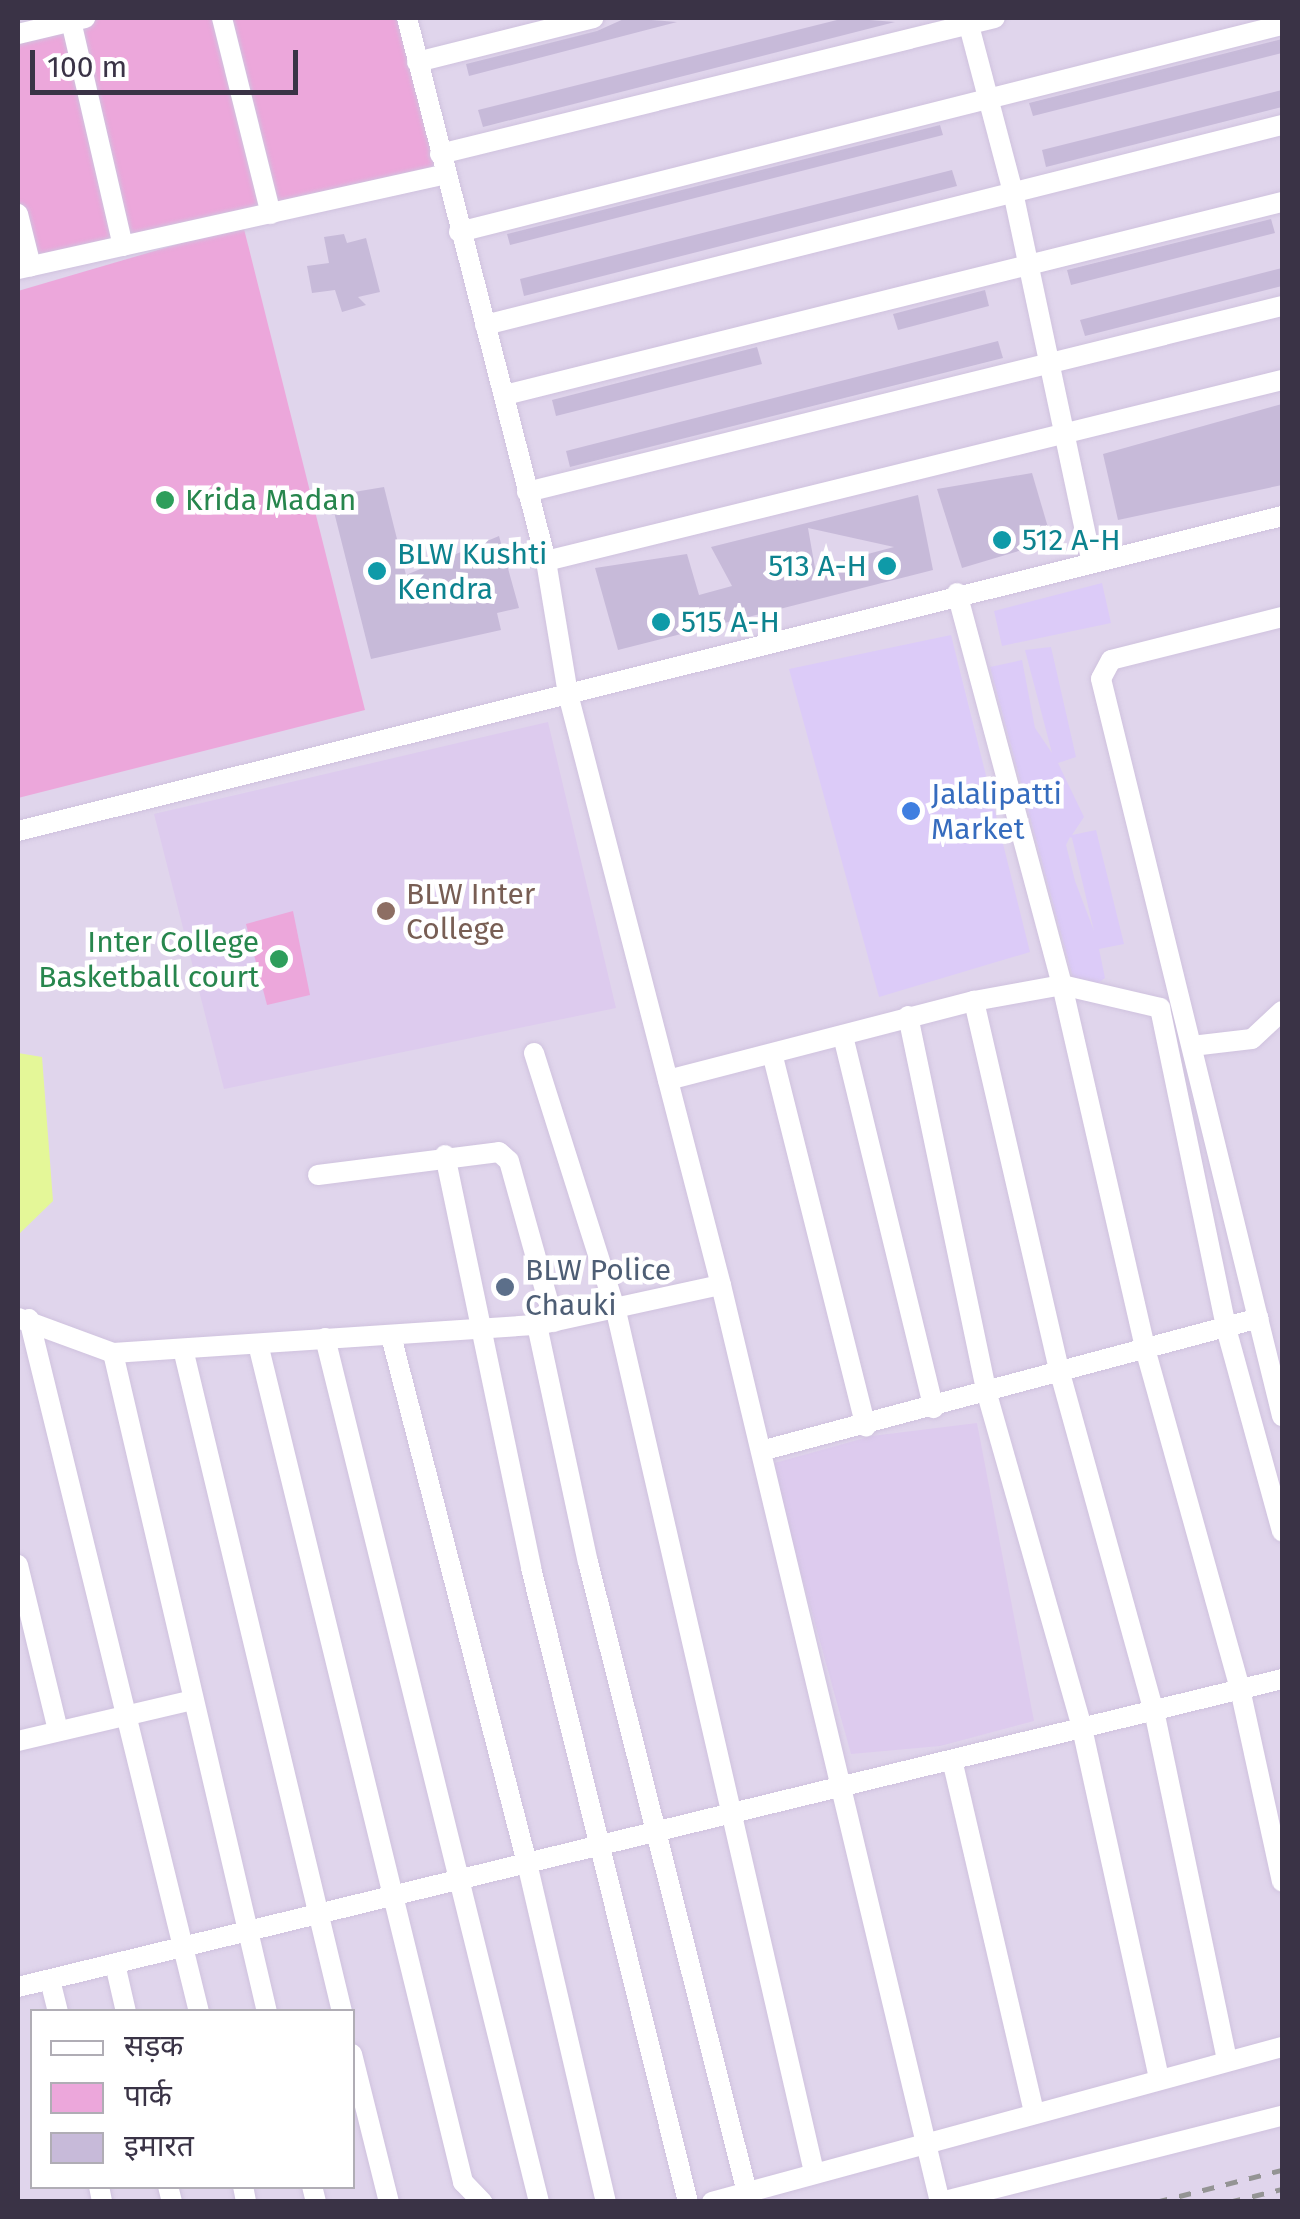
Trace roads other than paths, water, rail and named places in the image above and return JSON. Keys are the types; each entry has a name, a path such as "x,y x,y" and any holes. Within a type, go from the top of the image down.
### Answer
{"street":[{"path":"222,18 271,214"},
{"path":"407,18 546,561 568,694 761,1451 940,2202 1282,2116"},
{"path":"417,62 594,18"},
{"path":"18,214 24,268 271,214 967,21 995,18"},
{"path":"18,34 78,19 123,246"},
{"path":"967,21 1012,192 1091,558"},
{"path":"459,232 1282,26"},
{"path":"484,326 1282,125"},
{"path":"504,395 1282,202"},
{"path":"527,492 1282,306"},
{"path":"546,561 1282,380"},
{"path":"18,831 1091,558 1282,516"},
{"path":"957,593 1062,985 1146,1352 1240,1689 1282,1881"},
{"path":"1282,617 1112,660 1102,668 1282,1412"},
{"path":"668,1080 773,1057 908,1016 1062,985 1160,1008 1226,1328 1282,1531"},
{"path":"974,1001 1060,1374 1154,1712 1227,2060"},
{"path":"1192,1046 1252,1039 1282,1011"},
{"path":"908,1016 986,1394 1082,1728 1159,2077"},
{"path":"843,1036 934,1408"},
{"path":"534,1053 616,1312 728,1814 814,2172"},
{"path":"773,1057 866,1426"},
{"path":"318,1174 487,1150 509,1161 656,1832 747,2192"},
{"path":"445,1156 478,1331 688,2202"},
{"path":"23,1318 76,1344 114,1353 478,1331 616,1312 720,1285"},
{"path":"23,1318 131,1714 198,2009"},
{"path":"761,1451 1146,1352 1260,1318"},
{"path":"391,1336 527,1863 606,2202"},
{"path":"324,1338 454,1881 539,2202"},
{"path":"258,1344 463,2182 482,2202"},
{"path":"183,1348 341,2009"},
{"path":"114,1353 266,2009"},
{"path":"18,1566 58,1730"},
{"path":"18,1987 728,1814 953,1764 1282,1679"},
{"path":"18,1741 193,1700"},
{"path":"953,1764 1034,2112"},
{"path":"115,1964 125,2009"},
{"path":"50,1980 57,2009"},
{"path":"712,2202 1282,2046"},
{"path":"355,2066 390,2202"}],"railway":[{"path":"1156,2202 1282,2170"},
{"path":"1229,2202 1282,2189"}],"place":[{"name":"Krida Madan","path":"165,500"},
{"name":"512 A-H","path":"1002,540"},
{"name":"513 A-H","path":"887,566"},
{"name":"BLW Kushti Kendra","path":"377,571"},
{"name":"515 A-H","path":"661,622"},
{"name":"Jalalipatti Market","path":"911,811"},
{"name":"BLW Inter College","path":"386,911"},
{"name":"Inter College Basketball court","path":"279,959"},
{"name":"BLW Police Chauki","path":"505,1287"}]}
